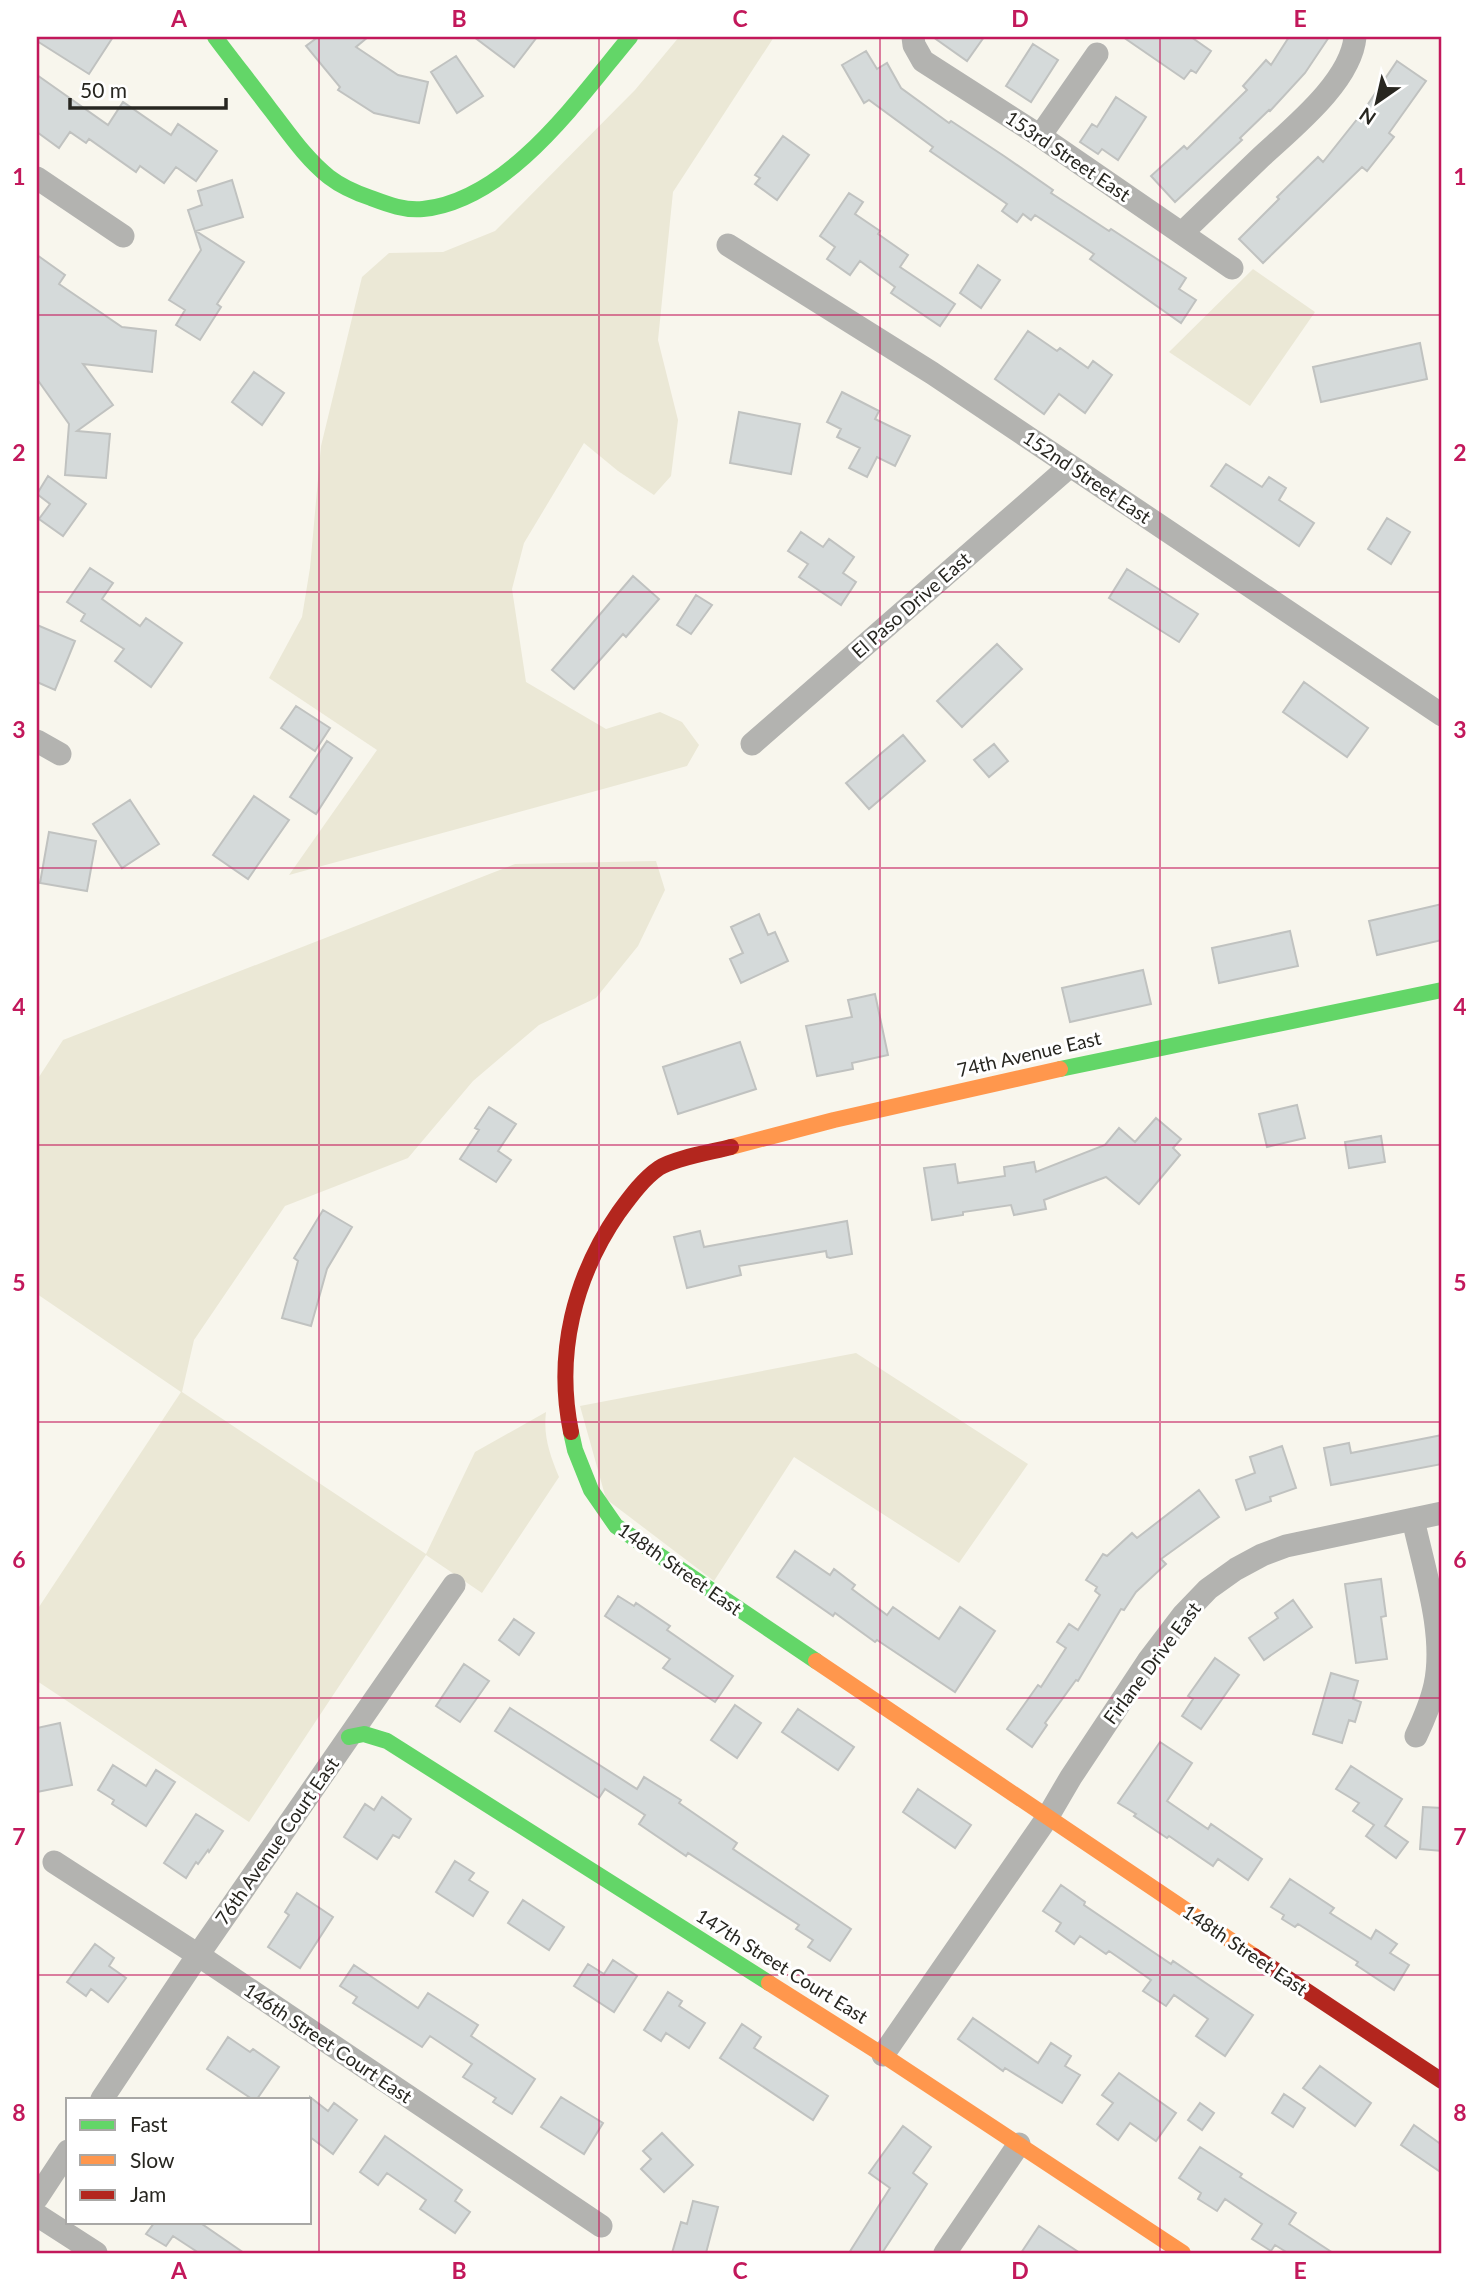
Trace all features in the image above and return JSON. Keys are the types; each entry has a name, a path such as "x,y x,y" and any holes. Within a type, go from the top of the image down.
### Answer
{"street":[{"path":"215,37 304,153 336,183 384,203 422,209 469,197 518,161 629,37"},
{"name":"153rd Street East","path":"913,37 914,46 923,61 1040,136 1232,268"},
{"path":"1182,233 1303,120 1340,74 1355,37"},
{"path":"1040,136 1097,54"},
{"path":"37,178 123,236"},
{"name":"152nd Street East","path":"727,244 932,373 1442,715"},
{"name":"El Paso Drive East","path":"752,744 1070,466"},
{"path":"37,741 60,754"},
{"name":"74th Avenue East","path":"637,1190 661,1167 828,1120 1147,1049 1442,990"},
{"name":"148th Street East","path":"637,1190 611,1220 593,1249 578,1287 565,1346 568,1417 576,1458 587,1485 603,1512 637,1542 1050,1812 1442,2081"},
{"name":"Firlane Drive East","path":"883,2054 1050,1812 1149,1661 1183,1615 1208,1589 1236,1569 1286,1546 1442,1513"},
{"path":"1413,1519 1436,1627 1438,1655 1428,1710 1416,1736"},
{"name":"76th Avenue Court East","path":"103,2098 198,1955 454,1585"},
{"name":"147th Street Court East","path":"349,1737 364,1734 387,1741 883,2054 1183,2253"},
{"name":"146th Street Court East","path":"54,1862 198,1955 601,2226"},
{"path":"944,2253 1019,2144"},
{"path":"37,2198 66,2154"},
{"path":"37,2215 96,2253"}],"shaded area":[{"path":"679,37 774,37 673,192 658,340 678,420 671,476 654,495 618,471 584,443 524,543 512,589 526,682 606,729 660,712 682,722 699,745 687,766 289,875 377,750 269,678 302,617 310,568 321,446 362,277 389,253 443,252 495,231 635,90"},
{"path":"1253,269 1315,312 1250,406 1169,352"},
{"path":"656,861 665,890 638,946 596,998 539,1025 473,1081 408,1158 285,1206 194,1340 182,1392 426,1554 475,1452 546,1412 548,1445 559,1477 482,1593 426,1555 249,1822 37,1681 37,1610 181,1392 37,1294 37,1080 63,1040 515,864"},
{"path":"856,1353 1028,1464 959,1563 794,1457 714,1581 606,1499 580,1406"}],"building":[{"path":"37,37 113,37 89,74 37,41"},
{"path":"318,37 368,37 356,47 398,75 428,82 419,123 374,113 338,90 340,87 306,46"},
{"path":"474,37 537,37 514,67"},
{"path":"933,37 984,37 967,61"},
{"path":"1123,37 1191,37 1211,51 1196,73 1191,70 1184,79"},
{"path":"1289,37 1329,37 1305,73 1270,111 1175,202 1151,176 1184,146 1187,149 1247,90 1243,86 1266,60 1271,65"},
{"path":"1033,44 1058,60 1031,102 1006,86"},
{"path":"866,51 877,69 887,63 901,88 949,123 951,121 1004,156 1053,190 1051,193 1109,231 1111,229 1186,278 1179,289 1196,300 1181,323 1090,259 1094,254 1035,215 1031,220 1023,214 1017,222 1002,211 1007,204 930,151 933,147 869,100 864,103 842,65"},
{"path":"456,56 483,96 457,113 431,72"},
{"path":"1397,61 1426,81 1389,133 1394,137 1367,171 1362,167 1263,263 1239,239 1318,157 1323,162 1362,113"},
{"path":"37,75 108,125 123,102 171,135 178,124 217,151 196,181 176,167 164,183 140,166 136,172 89,139 86,143 70,132 59,148 37,132"},
{"path":"1116,97 1146,117 1118,160 1102,149 1098,154 1080,142 1092,124 1097,127"},
{"path":"783,136 809,155 777,200 755,184 760,178 755,175"},
{"path":"232,180 243,217 196,231 244,262 217,304 221,307 200,340 176,325 185,310 169,300 201,250 188,210 202,205 198,191"},
{"path":"849,193 863,202 855,214 908,255 900,267 955,304 940,326 891,293 895,287 860,261 850,275 827,259 835,247 820,236"},
{"path":"37,255 65,275 59,284 122,327 156,331 152,372 83,364 113,405 77,431 110,434 106,478 65,475 69,424 37,379"},
{"path":"978,265 1000,280 981,308 960,293"},
{"path":"1028,331 1057,351 1060,348 1088,368 1093,361 1112,375 1085,413 1059,394 1044,414 995,379"},
{"path":"1420,343 1427,379 1321,402 1313,367"},
{"path":"254,372 284,393 262,425 232,402"},
{"path":"842,392 879,411 875,419 910,436 895,466 877,457 867,477 849,468 860,448 837,437 841,429 827,422"},
{"path":"739,412 800,424 791,474 730,463"},
{"path":"1226,464 1262,487 1269,477 1286,488 1279,500 1314,523 1299,546 1211,486"},
{"path":"48,476 86,504 63,536 39,519 50,504 37,494"},
{"path":"1387,518 1410,532 1391,564 1368,549"},
{"path":"801,532 823,547 829,539 854,557 843,573 856,582 841,605 799,577 808,564 788,551"},
{"path":"90,568 113,583 102,599 140,626 146,618 182,643 151,687 115,661 124,649 81,621 85,614 67,602"},
{"path":"1127,569 1198,614 1179,642 1109,598"},
{"path":"633,576 659,599 626,637 623,634 574,689 552,670"},
{"path":"696,595 712,605 691,634 677,625"},
{"path":"37,625 75,641 55,690 37,682"},
{"path":"997,644 1022,669 962,727 937,701"},
{"path":"1304,682 1368,728 1347,757 1283,712"},
{"path":"296,706 330,728 315,751 281,728"},
{"path":"903,735 925,761 869,809 846,783"},
{"path":"327,741 352,758 316,814 290,797"},
{"path":"994,744 1008,761 989,777 974,760"},
{"path":"254,796 289,820 248,879 213,855"},
{"path":"130,800 159,844 122,868 93,824"},
{"path":"49,832 96,841 87,891 40,883"},
{"path":"1442,904 1442,940 1377,955 1369,921"},
{"path":"759,914 768,935 775,932 788,961 741,983 730,959 743,953 731,927"},
{"path":"1290,931 1298,966 1219,983 1212,948"},
{"path":"1143,970 1151,1004 1070,1022 1062,988"},
{"path":"875,994 888,1055 852,1063 853,1069 817,1076 806,1026 852,1017 848,1000"},
{"path":"740,1042 756,1089 678,1114 663,1067"},
{"path":"1297,1105 1305,1138 1267,1147 1259,1114"},
{"path":"489,1107 516,1124 498,1151 511,1160 496,1182 460,1159 479,1130 475,1128"},
{"path":"1156,1118 1181,1139 1173,1148 1180,1155 1139,1204 1106,1177 1044,1200 1046,1209 1014,1215 1011,1205 932,1220 924,1168 955,1164 958,1183 1005,1176 1004,1167 1034,1162 1036,1172 1105,1145 1119,1128 1135,1142"},
{"path":"1381,1136 1385,1162 1349,1168 1345,1142"},
{"path":"323,1210 352,1227 327,1269 311,1326 282,1318 298,1261 294,1258"},
{"path":"847,1221 852,1254 830,1258 827,1257 826,1251 739,1266 741,1275 687,1288 674,1237 700,1231 704,1247"},
{"path":"1442,1435 1442,1464 1331,1485 1324,1448 1349,1443 1351,1453"},
{"path":"1282,1446 1296,1488 1270,1497 1271,1501 1246,1510 1236,1480 1255,1473 1250,1457"},
{"path":"1199,1490 1219,1517 1161,1559 1166,1564 1136,1592 1124,1610 1121,1609 1078,1681 1076,1680 1045,1723 1047,1725 1032,1747 1007,1729 1038,1685 1041,1687 1066,1648 1057,1642 1069,1624 1078,1630 1100,1595 1095,1591 1097,1587 1086,1580 1103,1554 1107,1556 1132,1533 1137,1538"},
{"path":"795,1551 830,1575 834,1569 855,1585 852,1589 887,1615 893,1607 939,1639 960,1607 995,1631 955,1692 877,1640 875,1642 835,1613 833,1616 777,1577"},
{"path":"1381,1579 1386,1616 1381,1617 1387,1659 1356,1663 1345,1584"},
{"path":"618,1596 634,1606 636,1603 670,1626 667,1630 733,1676 715,1702 663,1668 670,1659 605,1616"},
{"path":"1293,1600 1312,1627 1264,1660 1249,1638 1278,1618 1275,1613"},
{"path":"514,1619 534,1633 519,1655 499,1640"},
{"path":"1215,1658 1239,1675 1201,1729 1182,1716 1193,1699 1188,1696"},
{"path":"464,1664 489,1681 460,1722 436,1706"},
{"path":"1331,1673 1358,1681 1353,1699 1361,1702 1355,1722 1349,1720 1342,1743 1313,1734"},
{"path":"735,1705 761,1723 737,1758 711,1740"},
{"path":"510,1708 637,1789 644,1777 681,1800 679,1803 737,1843 733,1849 851,1929 830,1961 808,1947 813,1940 796,1929 799,1925 639,1824 645,1815 605,1789 599,1798 495,1731"},
{"path":"798,1709 854,1747 838,1770 782,1732"},
{"path":"60,1723 72,1785 37,1792 37,1728"},
{"path":"1160,1742 1192,1763 1167,1801 1208,1829 1211,1824 1262,1859 1248,1880 1218,1859 1213,1866 1118,1803"},
{"path":"113,1765 146,1786 156,1770 175,1782 146,1826 112,1804 114,1800 98,1790"},
{"path":"1351,1766 1402,1799 1385,1826 1408,1842 1396,1858 1366,1836 1374,1825 1353,1811 1359,1803 1336,1789"},
{"path":"918,1789 971,1825 955,1848 903,1812"},
{"path":"382,1797 411,1819 399,1838 393,1835 377,1859 344,1837 365,1804 374,1810"},
{"path":"1423,1807 1442,1808 1442,1851 1420,1849"},
{"path":"196,1814 223,1831 186,1878 164,1863"},
{"path":"455,1861 474,1873 469,1880 488,1892 473,1916 436,1892"},
{"path":"1290,1879 1334,1908 1330,1913 1371,1939 1376,1930 1397,1944 1390,1953 1409,1965 1394,1990 1356,1965 1358,1962 1298,1924 1295,1927 1282,1919 1284,1915 1271,1907"},
{"path":"1061,1885 1085,1902 1084,1905 1137,1941 1171,1964 1173,1961 1253,2015 1225,2056 1196,2036 1208,2019 1174,1995 1166,2006 1143,1991 1151,1980 1109,1951 1106,1954 1080,1936 1074,1944 1056,1931 1061,1923 1043,1911"},
{"path":"297,1893 333,1917 300,1968 268,1947 289,1915 285,1912"},
{"path":"523,1900 564,1927 549,1950 508,1923"},
{"path":"95,1944 114,1958 109,1966 126,1978 108,2002 91,1989 86,1996 67,1982"},
{"path":"613,1960 637,1976 614,2012 574,1986 588,1964 604,1974"},
{"path":"354,1965 418,2008 428,1993 478,2025 471,2036 535,2079 512,2114 493,2102 496,2098 463,2077 472,2064 430,2036 422,2047 353,2003 357,1997 340,1986"},
{"path":"668,1992 682,2001 679,2006 705,2023 689,2048 666,2033 661,2041 644,2030"},
{"path":"973,2018 1038,2063 1051,2043 1071,2056 1065,2066 1080,2075 1062,2103 1005,2068 1003,2071 958,2039"},
{"path":"742,2024 761,2037 754,2048 828,2096 813,2120 720,2058"},
{"path":"228,2037 250,2052 253,2049 279,2067 258,2098 250,2098 207,2069"},
{"path":"1320,2066 1371,2103 1355,2126 1303,2088"},
{"path":"1119,2073 1176,2113 1156,2141 1130,2123 1118,2140 1097,2124 1113,2103 1102,2095"},
{"path":"1284,2094 1305,2108 1293,2127 1272,2113"},
{"path":"561,2097 603,2123 584,2154 541,2127"},
{"path":"312,2099 328,2111 334,2103 357,2120 333,2154 312,2138"},
{"path":"1200,2103 1214,2113 1202,2130 1188,2120"},
{"path":"1414,2125 1442,2145 1442,2173 1401,2145"},
{"path":"903,2126 931,2147 913,2173 927,2184 882,2253 849,2253 890,2188 869,2173"},
{"path":"662,2133 693,2165 664,2192 641,2169 651,2159 643,2151"},
{"path":"385,2136 462,2190 455,2201 470,2212 455,2233 420,2209 426,2200 387,2173 378,2185 360,2172"},
{"path":"1200,2147 1296,2213 1289,2224 1333,2253 1288,2253 1275,2245 1271,2251 1252,2239 1262,2224 1225,2199 1217,2211 1198,2199 1201,2193 1179,2178"},
{"path":"693,2201 718,2207 706,2253 672,2253 681,2222 687,2224"},
{"path":"153,2224 202,2224 244,2253 199,2253 173,2236 166,2246 146,2234"},
{"path":"1039,2226 1080,2253 1021,2253"}],"traffic: fast":[{"path":"215,37 320,170 355,192 383,203 410,209 454,202 484,187 513,167 564,116 630,37"},
{"path":"1060,1069 1442,990"},
{"path":"571,1432 591,1490 616,1526 816,1661"},
{"path":"349,1737 364,1734 387,1741 769,1983"}],"traffic: slow":[{"path":"731,1147 834,1120 1060,1069"},
{"path":"816,1661 1254,1956"},
{"path":"769,1983 1183,2253"}],"traffic: jam":[{"path":"571,1432 565,1374 567,1345 580,1290 603,1237 632,1194 659,1168 683,1158 731,1147"},
{"path":"1254,1956 1442,2081"}]}
